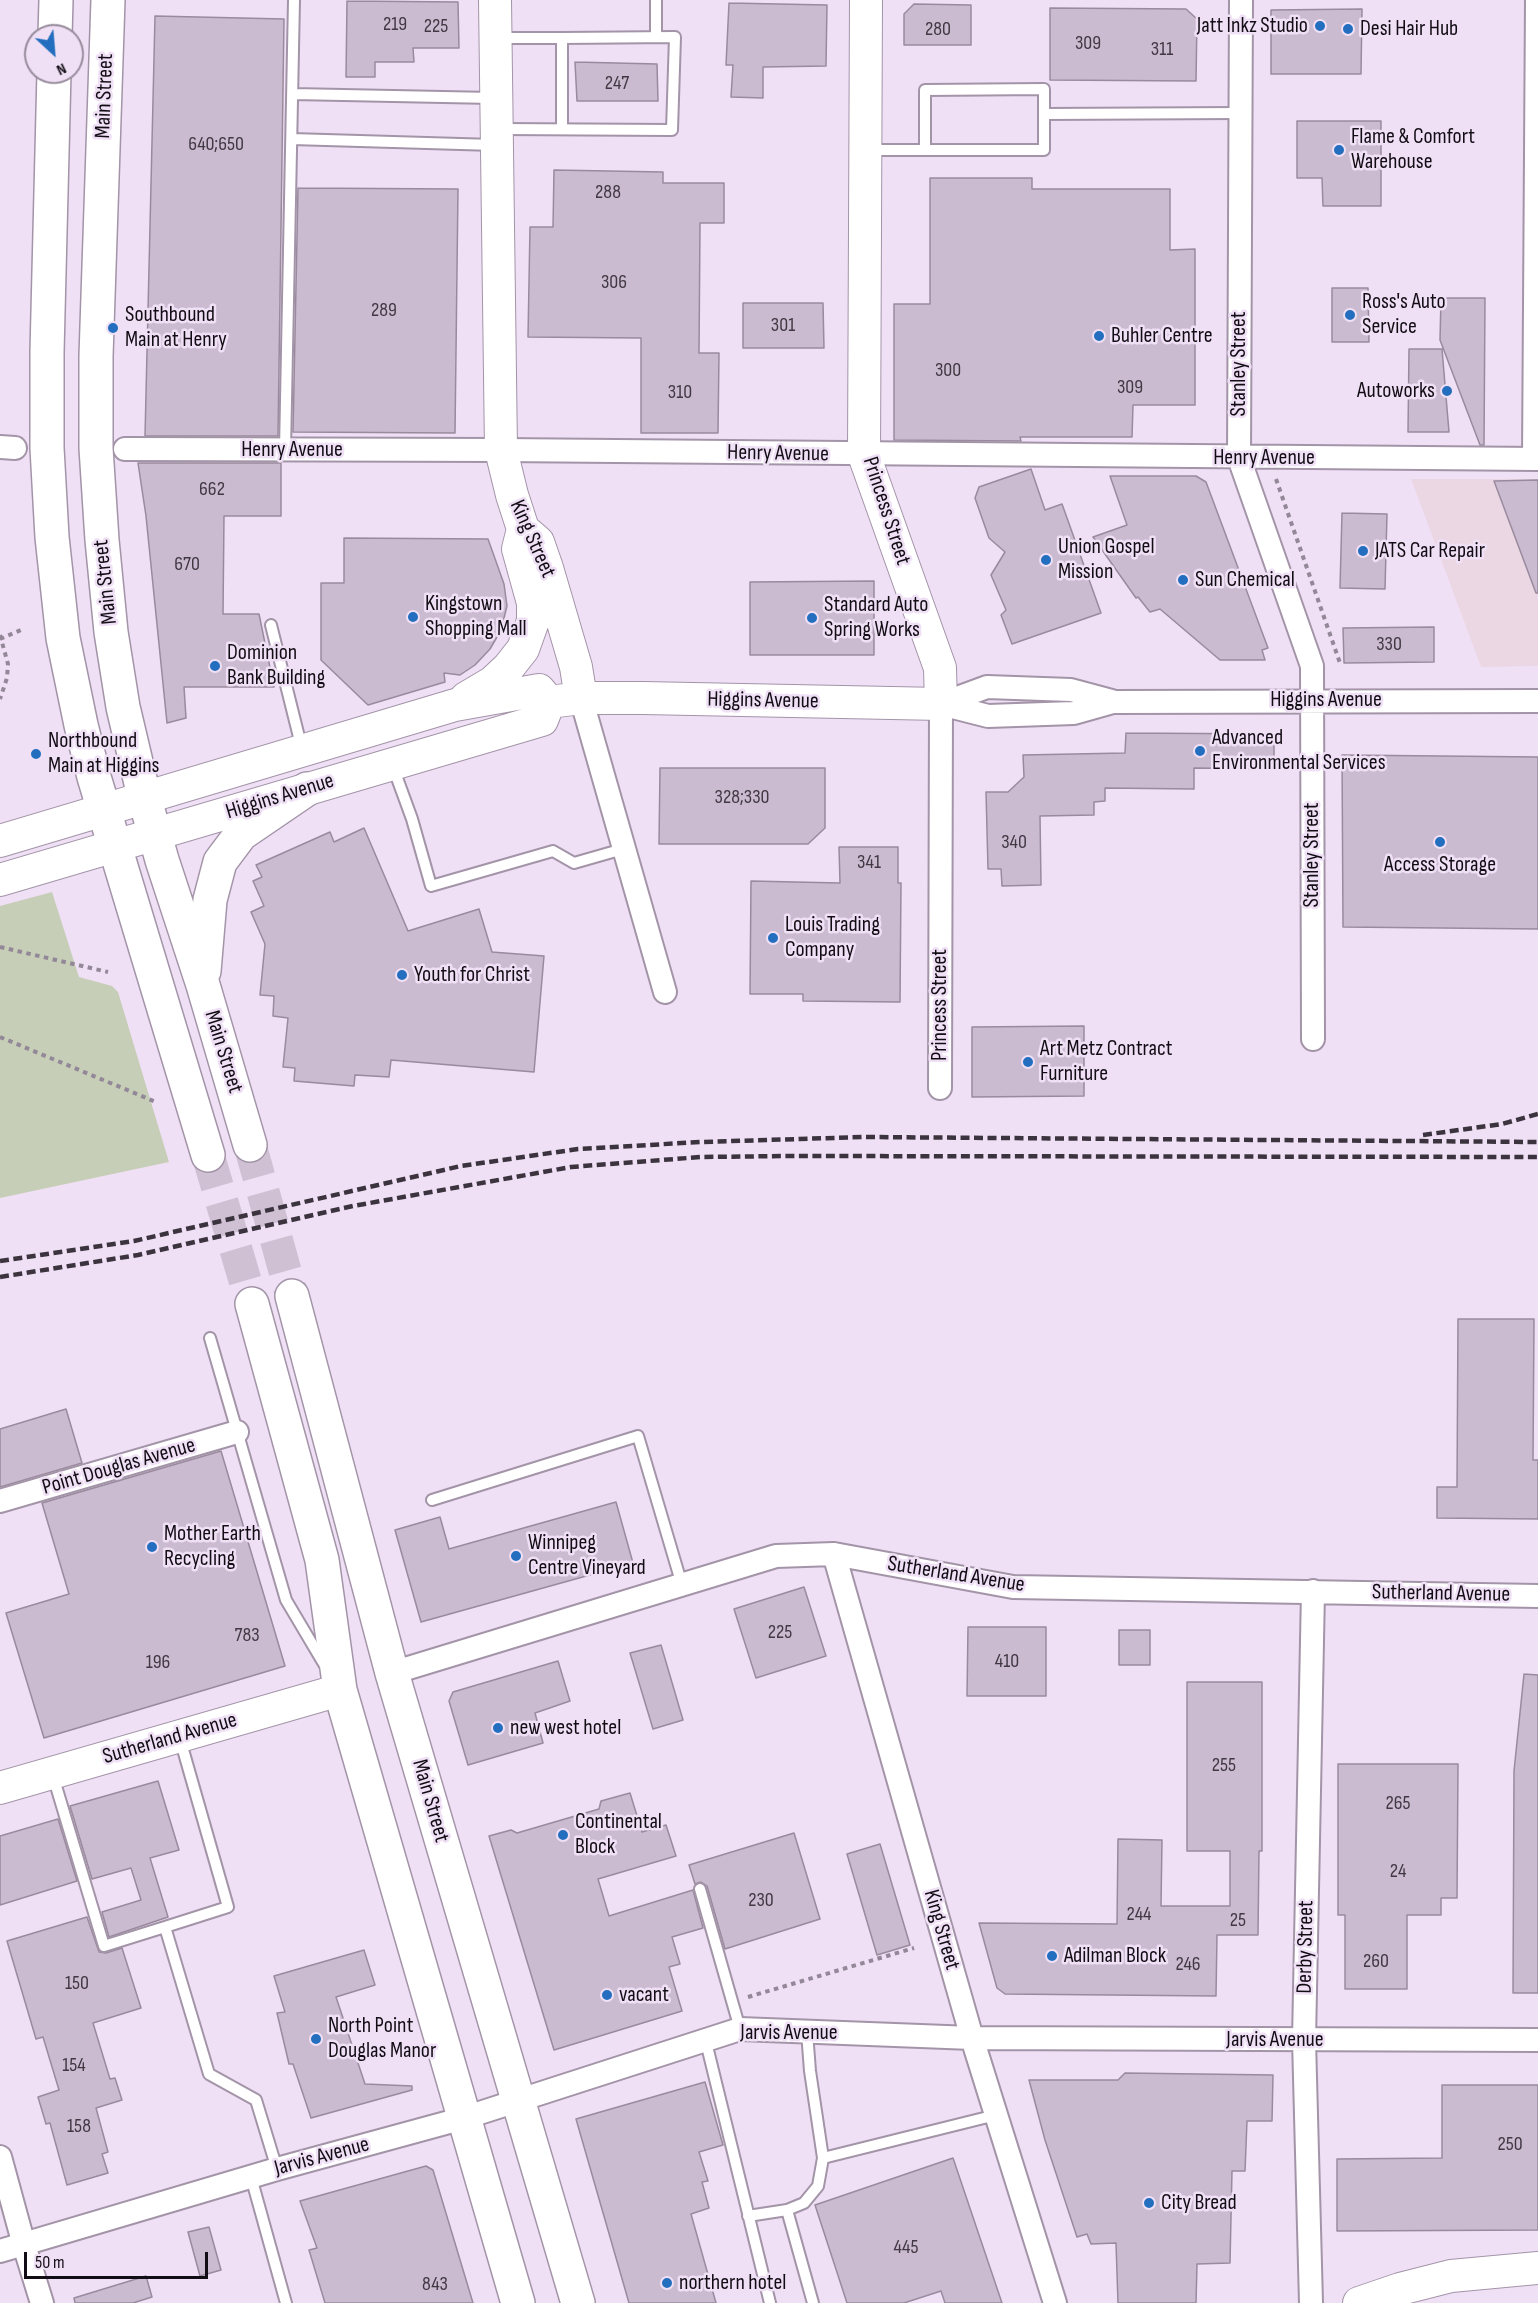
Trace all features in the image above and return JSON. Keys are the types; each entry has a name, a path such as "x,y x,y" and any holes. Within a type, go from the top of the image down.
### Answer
{"main road":[{"path":"55,24 56,0"},
{"name":"Main Street","path":"108,0 96,356 96,448 111,632 123,707 144,796 250,1145"},
{"name":"King Street","path":"495,0 501,450 523,529 538,542 547,568 574,663 581,698"},
{"name":"Princess Street","path":"866,0 864,455 940,669 941,704"},
{"name":"Main Street","path":"54,84 47,448 52,537 63,638 86,746 208,1155"},
{"path":"455,705 493,682 523,649 533,621 533,603 518,549 523,529"},
{"name":"Higgins Avenue","path":"0,841 144,796 455,705 539,690 549,702"},
{"name":"Higgins Avenue","path":"549,702 581,698 941,704"},
{"name":"Higgins Avenue","path":"0,880 542,720 549,702"},
{"path":"203,985 210,900 220,862 241,834 307,789"},
{"name":"Main Street","path":"292,1296 392,1673 578,2303"},
{"path":"252,1304 322,1560 340,1690 518,2303"},
{"name":"Sutherland Avenue","path":"0,1788 340,1690"},
{"path":"1359,2303 1400,2289 1451,2276 1538,2268"}],"street":[{"name":"Stanley Street","path":"1241,0 1239,458 1312,666 1313,1039"},
{"path":"1536,459 1537,0"},
{"name":"Henry Avenue","path":"125,449 1536,459"},
{"name":"Higgins Avenue","path":"941,704 987,687 1071,690 1113,702 1538,701"},
{"name":"King Street","path":"581,698 664,992"},
{"name":"Princess Street","path":"940,1088 941,704"},
{"name":"Point Douglas Avenue","path":"0,1501 237,1432"},
{"name":"King Street","path":"834,1554 972,2038 1055,2303"},
{"name":"Sutherland Avenue","path":"392,1673 776,1556 834,1554 1013,1587 1538,1596"},
{"name":"Derby Street","path":"1311,2303 1304,2040 1313,1591"},
{"name":"Jarvis Avenue","path":"0,2251 277,2169 464,2118 706,2042 740,2029 972,2038 1538,2040"},
{"path":"0,2157 42,2303"}],"lane":[{"path":"285,450 294,0"},
{"path":"656,0 656,37"},
{"path":"292,139 497,137 562,129 672,130 675,38 496,38"},
{"path":"562,38 562,129"},
{"path":"866,150 925,150 1044,150 1044,89 925,90 925,150"},
{"path":"293,94 497,98"},
{"path":"1044,114 1240,113"},
{"path":"271,625 302,750"},
{"path":"392,764 412,819 431,886 553,851 574,862 623,849"},
{"path":"210,1338 286,1600 340,1690"},
{"path":"432,1500 638,1436 682,1585"},
{"path":"52,1773 104,1946 228,1907 179,1736"},
{"path":"700,1889 740,2029"},
{"path":"165,1927 209,2074 256,2100 277,2169"},
{"path":"748,2216 787,2210 804,2203 818,2186 823,2158 810,2071 807,2032"},
{"path":"706,2042 770,2303"},
{"path":"823,2158 996,2115"},
{"path":"251,2177 286,2303"},
{"path":"787,2210 813,2303"}],"path":[{"path":"1275,476 1341,666"},
{"path":"0,699 7,678 8,664 1,637 21,630"},
{"path":"0,946 108,972"},
{"path":"0,1036 156,1102"},
{"path":"732,2001 914,1948"}],"shaded area":[{"path":"1411,479 1538,479 1538,666 1481,667"}],"green space":[{"path":"52,892 79,977 112,986 118,992 169,1162 0,1198 0,906"}],"building":[{"path":"347,1 458,2 459,48 413,48 414,62 375,62 375,77 346,77"},
{"path":"729,3 827,5 826,66 763,67 763,98 731,97 733,65 726,65"},
{"path":"914,4 971,5 971,45 904,45 904,14"},
{"path":"1050,8 1186,9 1197,19 1196,81 1050,80"},
{"path":"1362,9 1361,74 1271,74 1271,10"},
{"path":"155,16 284,19 278,436 145,436"},
{"path":"575,62 657,64 658,101 577,101"},
{"name":"Flame & Comfort Warehouse","path":"1297,121 1381,121 1381,206 1323,206 1322,178 1297,178"},
{"path":"554,170 663,172 663,183 724,183 724,223 700,223 699,353 719,353 718,433 641,433 641,338 528,337 530,227 553,227"},
{"name":"Buhler Centre","path":"930,178 1032,178 1032,189 1170,189 1170,250 1195,249 1195,405 1133,405 1132,437 1020,437 1021,441 894,440 894,304 930,304"},
{"path":"298,188 458,189 455,433 293,432"},
{"name":"Ross's Auto Service","path":"1332,288 1368,288 1369,342 1332,342"},
{"path":"1441,298 1485,298 1484,445 1480,445 1440,340"},
{"path":"743,303 823,303 824,348 743,348"},
{"path":"1409,349 1442,349 1449,432 1408,432"},
{"path":"138,463 281,463 281,516 224,516 223,614 259,614 274,687 184,687 186,718 167,723 146,516"},
{"name":"Union Gospel Mission","path":"1031,469 1045,510 1062,504 1101,613 1012,644 1001,615 1006,610 991,575 1005,552 989,538 975,498 979,487"},
{"name":"Sun Chemical","path":"1110,476 1196,476 1206,482 1268,648 1262,650 1265,660 1220,660 1160,609 1150,612 1138,597 1136,598 1093,537 1127,525"},
{"path":"1538,480 1538,593 1536,593 1494,481"},
{"name":"JATS Car Repair","path":"1342,513 1387,514 1385,589 1340,588"},
{"name":"Kingstown Shopping Mall","path":"344,538 488,539 504,584 507,606 501,630 490,649 475,665 460,675 444,673 445,682 368,705 321,660 321,583 344,583"},
{"name":"Standard Auto Spring Works","path":"874,581 874,655 750,655 750,582"},
{"path":"1434,627 1434,662 1344,663 1343,628"},
{"path":"1126,733 1274,734 1274,769 1194,768 1194,789 1105,788 1105,801 1094,802 1094,815 1040,816 1041,885 1002,886 1001,869 988,869 986,792 1008,792 1024,777 1023,755 1125,753"},
{"name":"Access Storage","path":"1342,755 1538,757 1538,929 1343,927"},
{"path":"660,768 825,768 825,828 808,844 659,844"},
{"name":"Youth for Christ","path":"364,828 408,931 479,909 492,952 544,956 534,1072 391,1060 389,1077 355,1075 354,1086 294,1081 295,1068 283,1067 288,1018 273,1016 274,996 260,995 265,944 251,912 264,906 253,881 262,877 256,865 330,832 334,842"},
{"path":"839,847 898,847 898,883 901,883 900,1002 803,1001 803,994 750,994 751,881 840,883"},
{"name":"Art Metz Contract Furniture","path":"1084,1026 1084,1096 972,1097 972,1027"},
{"path":"1458,1319 1534,1319 1533,1460 1538,1460 1538,1519 1437,1518 1437,1487 1457,1487"},
{"path":"66,1409 82,1463 0,1487 0,1429"},
{"path":"221,1451 285,1666 44,1738 6,1613 69,1594 42,1503"},
{"name":"Winnipeg Centre Vineyard","path":"616,1502 633,1563 421,1622 395,1530 440,1517 449,1549"},
{"path":"804,1587 826,1656 756,1678 734,1609"},
{"path":"968,1627 1046,1627 1046,1696 967,1696"},
{"path":"1119,1630 1150,1630 1150,1665 1119,1665"},
{"path":"661,1645 683,1720 653,1729 630,1653"},
{"name":"new west hotel","path":"558,1661 570,1701 535,1713 543,1743 468,1765 449,1701 453,1692"},
{"path":"1524,1674 1538,1675 1538,1993 1513,1993 1514,1771"},
{"path":"1187,1682 1262,1682 1262,1851 1259,1851 1258,1935 1217,1935 1216,1996 1005,1994 997,1988 979,1923 1117,1924 1118,1839 1162,1840 1161,1906 1230,1906 1230,1851 1187,1851"},
{"path":"1338,1764 1458,1764 1457,1898 1441,1898 1441,1915 1407,1915 1407,1989 1345,1989 1345,1915 1338,1915"},
{"path":"158,1781 179,1850 150,1858 168,1917 109,1937 102,1912 141,1900 131,1868 92,1879 70,1806"},
{"path":"630,1793 642,1832 666,1825 676,1856 598,1879 609,1916 693,1890 703,1928 672,1937 680,1964 669,1967 682,2011 554,2050 489,1836 511,1830 517,1833 599,1809 601,1801"},
{"path":"58,1819 77,1881 0,1905 0,1836"},
{"path":"794,1833 820,1919 725,1949 707,1886 701,1882 695,1884 689,1865"},
{"path":"880,1844 910,1945 877,1955 847,1854"},
{"path":"87,1917 99,1952 106,1953 122,1948 141,2008 93,2023 110,2079 115,2078 122,2100 96,2108 108,2152 102,2154 108,2173 67,2185 50,2123 46,2124 38,2097 59,2090 43,2037 36,2039 7,1941"},
{"name":"North Point Douglas Manor","path":"364,1950 375,1985 336,1997 365,2084 412,2086 412,2090 311,2118 293,2064 289,2064 277,2013 285,2012 274,1976"},
{"name":"City Bread","path":"1125,2073 1273,2075 1272,2121 1247,2121 1245,2171 1232,2171 1230,2263 1197,2264 1196,2303 1118,2303 1116,2243 1091,2244 1087,2234 1077,2237 1045,2140 1029,2080 1118,2080"},
{"path":"705,2082 723,2145 699,2152 708,2181 702,2182 709,2208 691,2214 716,2303 629,2303 576,2119"},
{"path":"1442,2085 1538,2085 1538,2230 1337,2231 1337,2159 1442,2158"},
{"path":"953,2158 1002,2303 945,2303 941,2291 904,2303 847,2303 815,2205"},
{"path":"426,2166 433,2170 473,2303 325,2303 309,2250 317,2248 300,2201"},
{"path":"209,2227 221,2270 200,2276 188,2232"},
{"path":"146,2276 152,2297 133,2303 75,2303 74,2298"}],"tunnel":[{"path":"250,1145 292,1296"},
{"path":"208,1155 252,1304"}],"railway":[{"path":"1423,1135 1502,1124 1538,1114"},
{"path":"0,1261 134,1241 461,1166 578,1149 701,1142 863,1137 1538,1142"},
{"path":"0,1277 138,1255 353,1206 571,1167 701,1157 792,1156 1538,1157"}],"place":[{"name":"Jatt Inkz Studio","path":"1320,26"},
{"name":"Desi Hair Hub","path":"1348,29"},
{"name":"Flame & Comfort Warehouse","path":"1339,150"},
{"name":"Ross's Auto Service","path":"1350,315"},
{"name":"Southbound Main at Henry","path":"113,328"},
{"name":"Buhler Centre","path":"1099,336"},
{"name":"Autoworks","path":"1447,391"},
{"name":"JATS Car Repair","path":"1363,551"},
{"name":"Union Gospel Mission","path":"1046,560"},
{"name":"Sun Chemical","path":"1183,580"},
{"name":"Kingstown Shopping Mall","path":"413,617"},
{"name":"Standard Auto Spring Works","path":"812,618"},
{"name":"Dominion Bank Building","path":"215,666"},
{"name":"Advanced Environmental Services","path":"1200,751"},
{"name":"Northbound Main at Higgins","path":"36,754"},
{"name":"Access Storage","path":"1440,842"},
{"name":"Louis Trading Company","path":"773,938"},
{"name":"Youth for Christ","path":"402,975"},
{"name":"Art Metz Contract Furniture","path":"1028,1062"},
{"name":"Mother Earth Recycling","path":"152,1547"},
{"name":"Winnipeg Centre Vineyard","path":"516,1556"},
{"name":"new west hotel","path":"498,1728"},
{"name":"Continental Block","path":"563,1835"},
{"name":"Adilman Block","path":"1052,1956"},
{"name":"vacant","path":"607,1995"},
{"name":"North Point Douglas Manor","path":"316,2039"},
{"name":"City Bread","path":"1149,2203"},
{"name":"northern hotel","path":"667,2283"}]}
